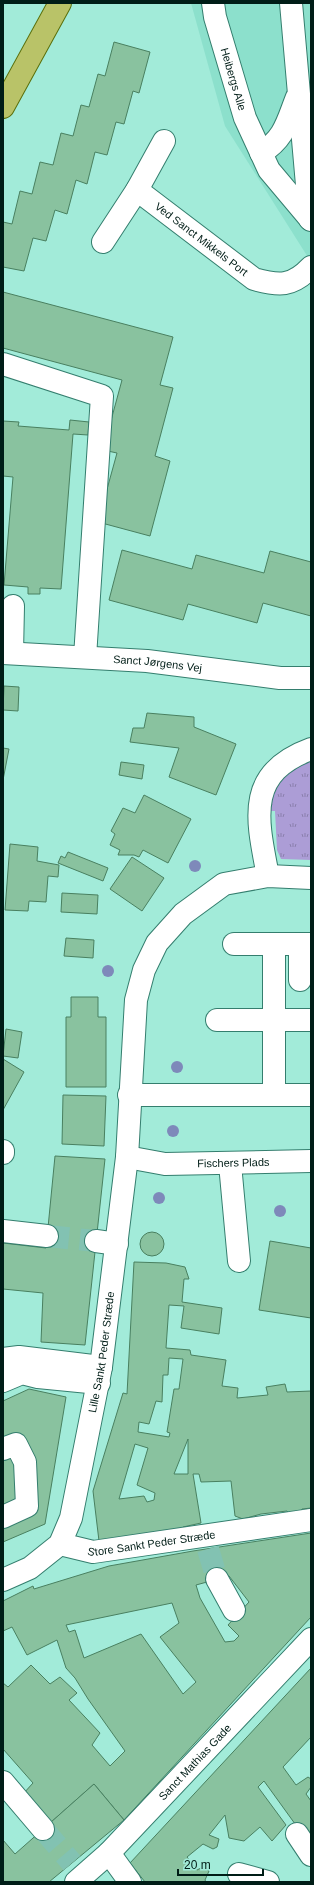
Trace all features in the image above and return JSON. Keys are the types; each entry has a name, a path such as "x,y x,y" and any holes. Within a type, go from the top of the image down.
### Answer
{"main road":[{"path":"3,107 60,3"}],"street":[{"name":"Heibergs Alle","path":"213,3 215,17 245,118 269,170 311,220"},
{"name":"Heibergs Alle","path":"291,3 311,220"},
{"name":"Heibergs Alle","path":"261,153 274,144 282,134 299,93"},
{"path":"103,242 137,190 164,141"},
{"name":"Ved Sanct Mikkels Port","path":"137,190 254,279 273,285 289,283 305,274 311,267"},
{"path":"3,364 102,396 85,657"},
{"path":"7,653 13,606"},
{"name":"Sanct Jørgens Vej","path":"7,653 147,661 280,678 311,678"},
{"path":"268,876 260,821 261,795 271,776 283,763 296,755 311,750"},
{"name":"Lille Sankt Peder Stræde","path":"60,1544 71,1518 100,1375 106,1242 126,1157 136,1000 144,970 157,943 183,914 224,884 268,876 311,878"},
{"path":"234,944 305,944 300,980"},
{"path":"274,944 274,1095"},
{"path":"217,1020 311,1020"},
{"path":"129,1095 311,1095"},
{"name":"Fischers Plads","path":"126,1157 156,1164 230,1164 311,1161"},
{"path":"230,1164 239,1261"},
{"path":"3,1231 47,1236"},
{"path":"3,1359 19,1357 100,1375"},
{"path":"3,1395 22,1379 100,1375"},
{"path":"3,1449 16,1444 24,1462 28,1506 3,1517"},
{"name":"Store Sankt Peder Stræde","path":"60,1544 93,1552 207,1542 311,1520"},
{"path":"3,1580 30,1568 60,1544"},
{"path":"217,1579 234,1610"},
{"name":"Sanct Mathias Gade","path":"77,1874 109,1853 311,1639"},
{"path":"3,1782 43,1829"},
{"path":"297,1834 311,1855"},
{"path":"109,1853 130,1882"},
{"path":"239,1874 268,1882"}],"shaded area":[{"path":"191,3 311,3 311,262 225,126"}],"green space":[{"path":"311,757 311,860 281,859 277,850 275,811 267,811 279,776"}],"building":[{"path":"114,42 150,52 139,93 133,91 124,124 116,122 107,155 95,152 87,184 76,180 67,214 55,210 46,241 33,238 24,271 3,267 3,222 12,224 20,191 32,194 40,162 53,165 61,133 73,136 81,105 89,107 98,74 105,76"},
{"path":"3,292 173,337 160,385 173,388 155,456 170,461 150,536 98,522 117,453 103,450 122,380 3,348"},
{"path":"70,420 89,422 88,435 73,434 61,589 40,588 40,594 28,594 28,587 4,585 13,477 3,476 3,421 19,422 18,426 69,430"},
{"path":"122,550 192,569 196,555 264,573 270,551 311,562 311,616 263,603 257,623 188,604 183,620 109,600"},
{"path":"4,686 19,687 18,711 3,710"},
{"path":"147,713 194,717 194,727 236,744 216,795 169,777 179,748 130,742 133,728 144,728"},
{"path":"3,748 9,749 3,780"},
{"path":"121,762 144,765 142,779 119,775"},
{"path":"144,795 191,819 168,863 143,850 139,857 134,855 118,855 120,850 110,845 115,834 111,831 123,808 135,813"},
{"path":"10,844 38,847 37,861 59,865 58,877 48,876 46,902 29,901 28,911 5,910"},
{"path":"68,852 108,868 103,881 58,863 61,856 65,858"},
{"path":"132,857 164,878 142,911 110,889"},
{"path":"62,893 98,895 97,914 61,912"},
{"path":"66,938 94,940 93,958 64,956"},
{"path":"71,997 98,997 98,1017 106,1017 106,1087 66,1087 66,1017 71,1017"},
{"path":"6,1029 22,1032 18,1058 3,1056"},
{"path":"3,1059 24,1072 3,1110"},
{"path":"63,1095 106,1096 104,1146 62,1144"},
{"path":"55,1156 105,1159 85,1345 41,1342 43,1293 3,1289 3,1243 46,1248"},
{"path":"152,1232 160,1236 164,1244 160,1252 152,1256 144,1252 140,1244 144,1236"},
{"path":"270,1241 311,1248 311,1318 259,1310"},
{"path":"134,1262 166,1263 185,1267 189,1279 184,1279 182,1302 222,1308 219,1334 181,1328 184,1306 169,1305 166,1348 190,1350 191,1355 226,1360 222,1386 238,1388 237,1398 268,1395 266,1387 285,1384 287,1392 311,1391 311,1508 302,1509 301,1512 289,1514 287,1511 261,1514 243,1519 235,1516 231,1481 201,1482 199,1474 193,1474 201,1523 183,1527 184,1530 99,1541 93,1491 123,1393 127,1394","holes":["169,1358 183,1359 179,1389 174,1389 167,1432 170,1433 169,1437 138,1432 139,1422 149,1424 156,1401 162,1402 163,1375 168,1375","188,1439 188,1474 174,1474","135,1444 148,1448 137,1485 155,1493 154,1500 147,1502 144,1496 119,1499"]},
{"path":"29,1389 66,1397 45,1524 3,1542 3,1401"},
{"path":"311,1533 311,1617 124,1820 94,1784 49,1824 23,1794 33,1783 3,1749 3,1683 8,1687 31,1665 50,1684 60,1677 77,1693 69,1700 100,1733 92,1745 110,1766 125,1751 75,1678 66,1668 57,1640 27,1655 12,1627 3,1631 3,1601 33,1586 34,1589 109,1566 193,1551","holes":["229,1576 249,1602 228,1625 239,1636 234,1641 225,1642 200,1598 196,1585","172,1603 179,1623 160,1637 196,1682 183,1694 141,1634 84,1658 75,1630 69,1632 66,1625"]},
{"path":"311,1668 311,1737 283,1767 296,1785 308,1777 311,1779 311,1787 306,1794 311,1801 311,1846 264,1781 258,1787 286,1825 272,1841 260,1827 244,1841 229,1838 225,1815 209,1835 219,1839 217,1847 213,1849 203,1844 187,1857 197,1870 203,1867 209,1871 205,1880 206,1882 145,1882 130,1863"},
{"path":"94,1784 124,1820 49,1882 3,1882 3,1840 15,1854"}],"tunnel":[{"path":"47,1236 96,1241"},
{"path":"208,1549 217,1579"},
{"path":"43,1829 72,1863"}]}
